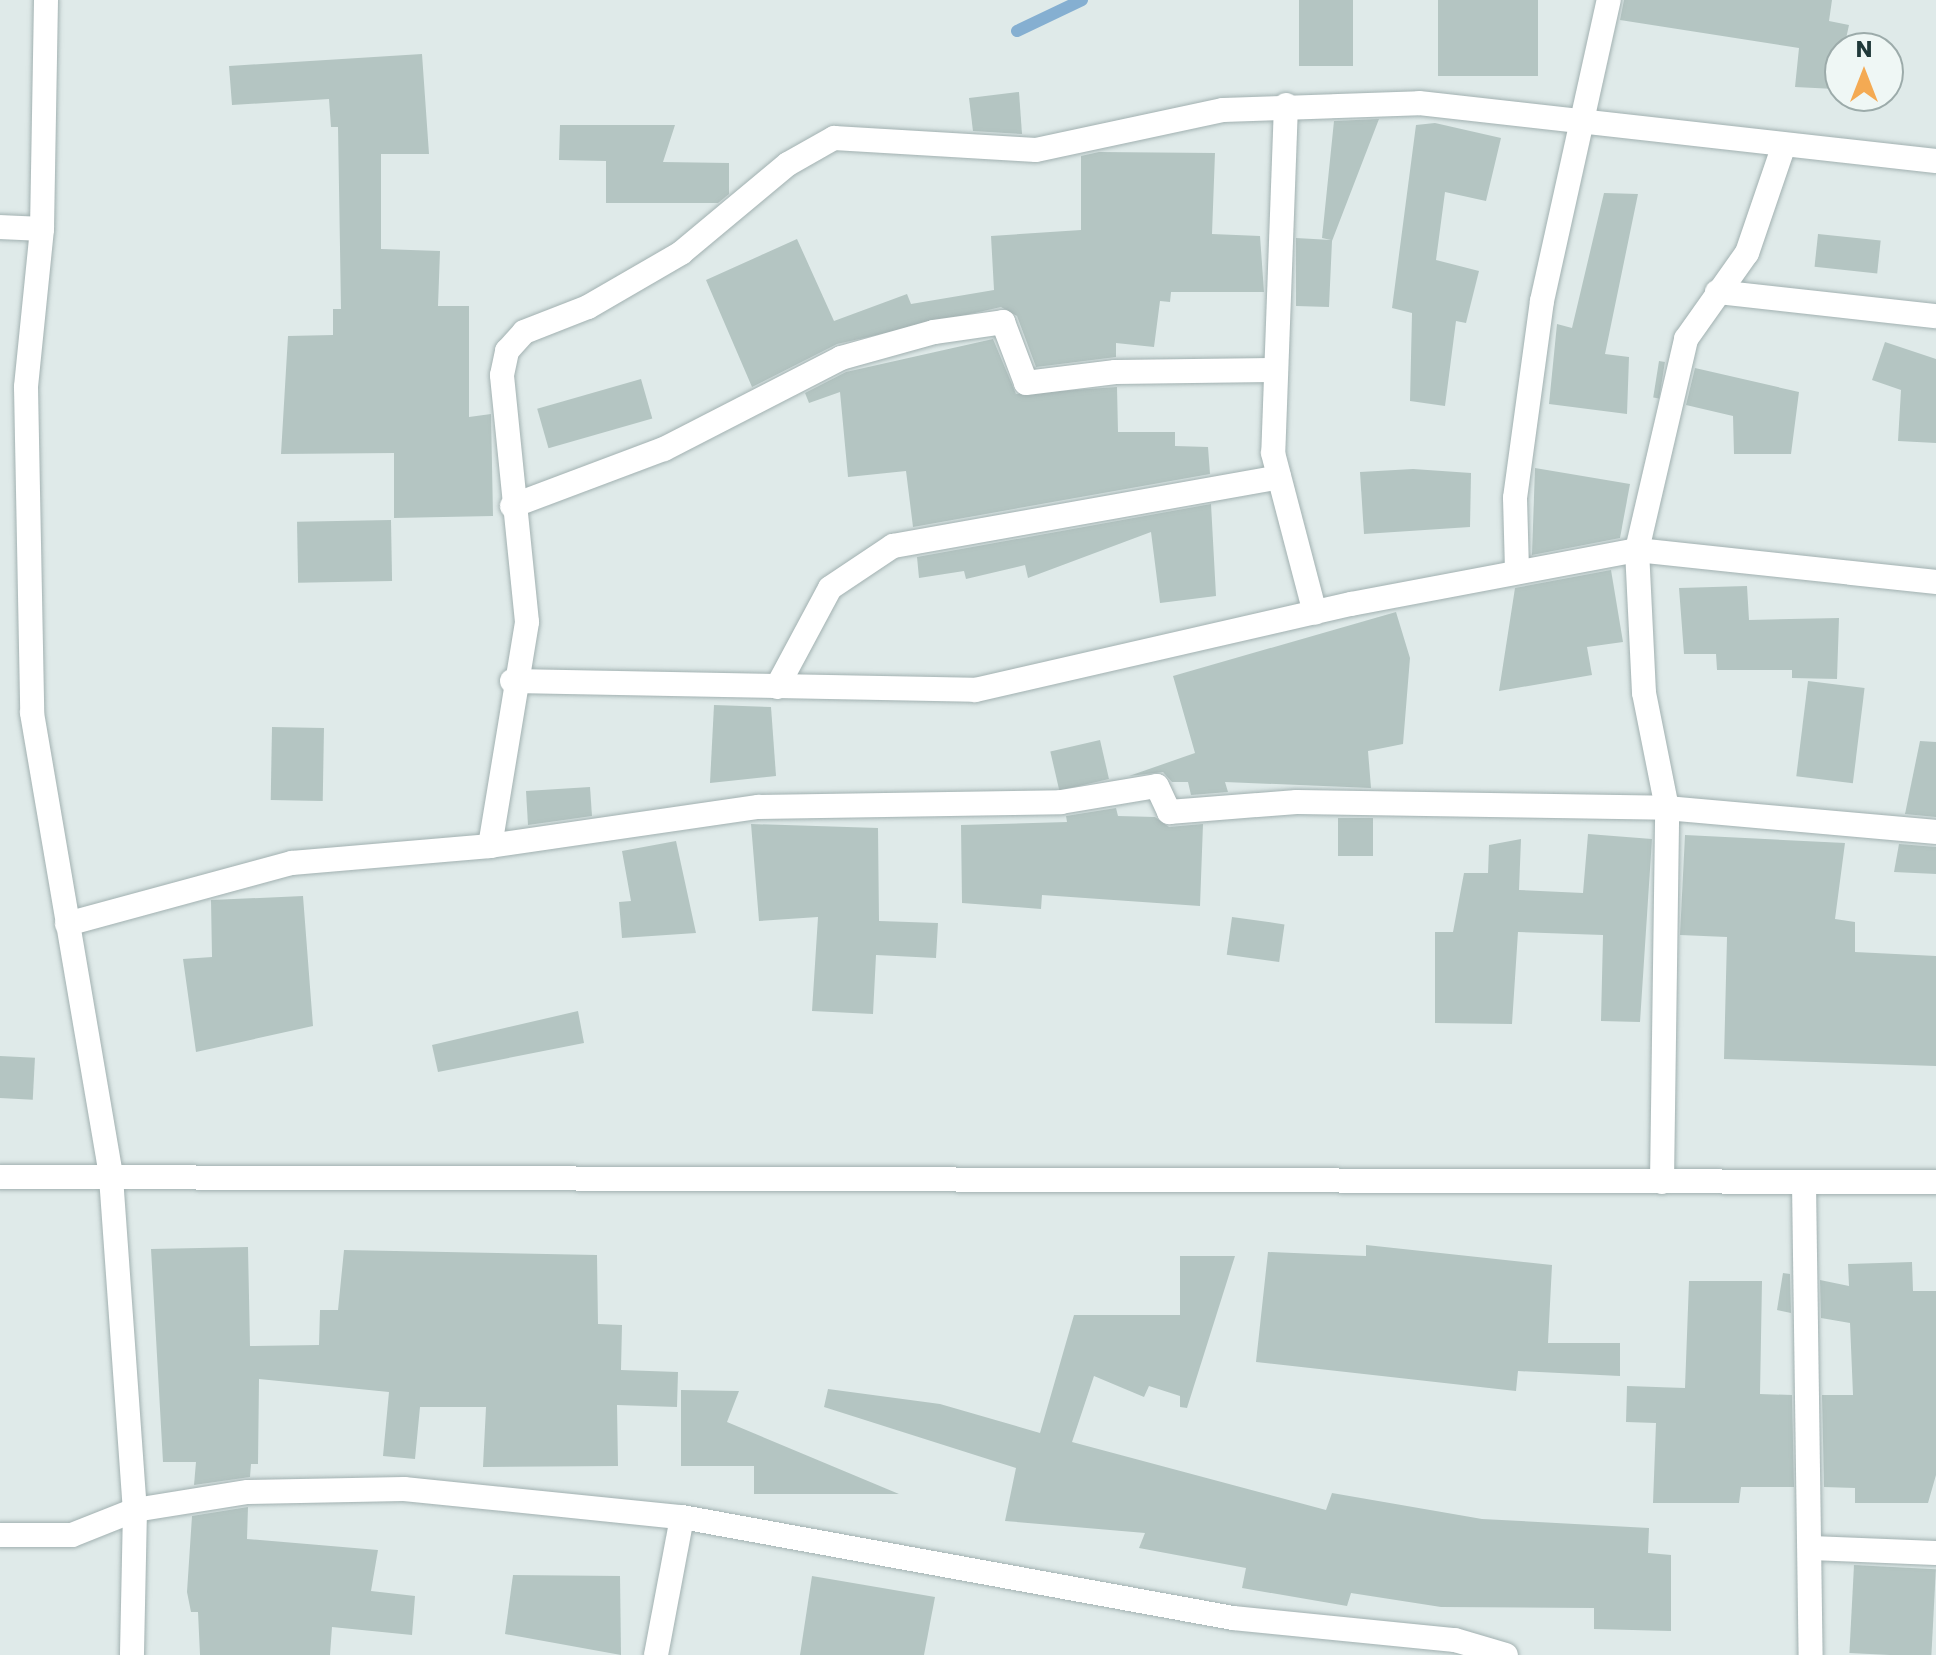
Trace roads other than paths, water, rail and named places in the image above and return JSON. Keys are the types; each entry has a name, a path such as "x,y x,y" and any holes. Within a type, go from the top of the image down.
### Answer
{"street":[{"path":"46,0 42,229 26,387 32,713 111,1177 135,1510 132,1655"},
{"path":"1517,570 1515,498 1542,301 1609,0"},
{"path":"490,846 512,681 527,622 512,506 507,351 524,332 588,307 681,253 788,164 834,138 1036,150 1136,124 1286,105 1419,103 1584,118 1783,148 1936,161"},
{"path":"1286,105 1271,370 1279,477 1315,613"},
{"path":"1662,1182 1667,808 1644,693 1637,550 1686,339 1747,253 1783,148"},
{"path":"0,227 42,229"},
{"path":"1717,292 1936,316"},
{"path":"512,506 664,449 841,358 934,332 1003,322 1026,383 1115,372 1271,370"},
{"path":"777,687 830,588 893,546 1279,477"},
{"path":"512,681 975,690 1517,570 1637,550 1936,582"},
{"path":"67,924 292,863 490,846 758,807 1061,802 1157,786 1169,812 1297,802 1667,808 1936,832"},
{"path":"0,1177 1936,1182"},
{"path":"1804,1183 1811,1655"},
{"path":"0,1535 72,1535 135,1510 248,1492 404,1489 682,1517 1233,1618 1455,1640 1506,1655"},
{"path":"656,1655 682,1517"},
{"path":"1811,1548 1936,1553"}],"waterway":[{"path":"1017,31 1082,0"}]}
